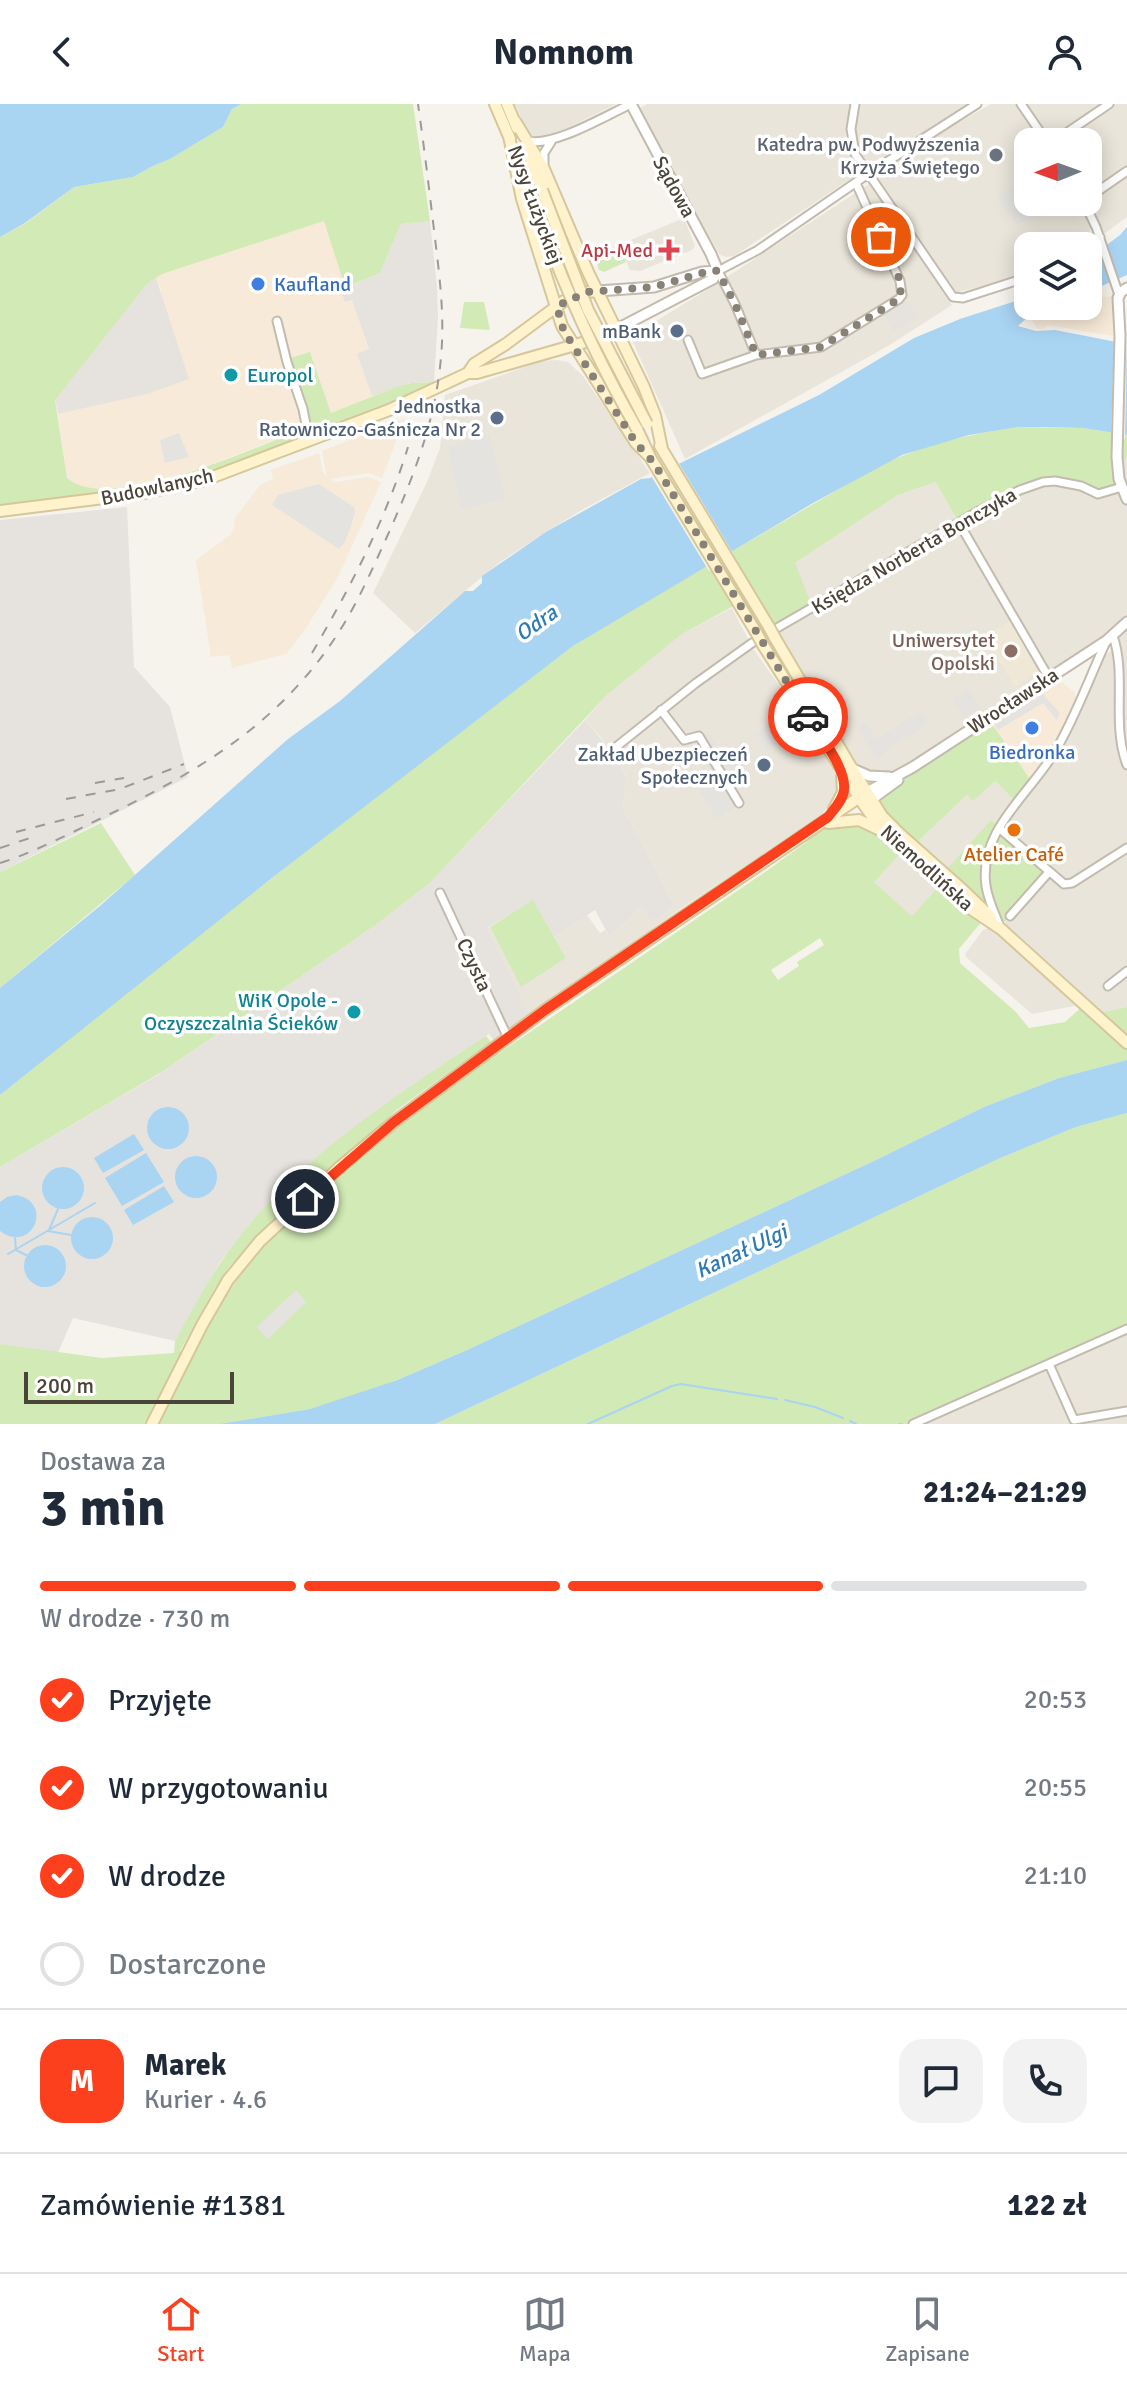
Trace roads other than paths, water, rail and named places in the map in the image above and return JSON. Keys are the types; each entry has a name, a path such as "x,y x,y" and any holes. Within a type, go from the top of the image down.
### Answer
{"main road":[{"name":"Nysy Łużyckiej","path":"495,104 650,457 740,606 757,641 835,760 865,798"},
{"name":"Nysy Łużyckiej","path":"507,104 537,194"},
{"path":"515,121 544,169 650,402 662,449"},
{"path":"509,136 522,199 562,326 641,434"},
{"name":"Budowlanych","path":"468,373 474,364 557,306 576,296 598,291"},
{"name":"Budowlanych","path":"0,511 115,498 179,486 240,467 389,410 468,373 596,339 615,330"},
{"name":"Nysy Łużyckiej","path":"641,434 662,449 749,595 774,631 851,767 865,798"},
{"path":"825,822 844,790 835,760"},
{"name":"Wrocławska","path":"152,1424 228,1280 261,1241 366,1144 545,1010 685,914 865,798"},
{"name":"Niemodlińska","path":"865,798 888,835 968,907 999,927"},
{"name":"Niemodlińska","path":"865,798 999,927 1127,1043"},
{"path":"825,822 859,820 888,835"}],"street":[{"path":"528,141 552,140 630,104"},
{"name":"Sądowa","path":"630,104 718,271"},
{"path":"855,104 851,129 855,154 953,297 963,298 1014,282"},
{"path":"615,330 713,279 718,271 758,250 977,104"},
{"path":"1021,104 1037,128"},
{"path":"1074,128 1109,104"},
{"path":"544,169 544,153 552,140"},
{"path":"1102,189 1127,171"},
{"path":"688,340 702,374 756,355 821,347 899,299 902,295 900,281 856,183"},
{"path":"1102,243 1115,282 1123,291 1117,472 1127,499"},
{"path":"598,291 654,287 710,270 718,271"},
{"path":"718,271 756,355"},
{"path":"277,321 309,440"},
{"name":"Księdza Norberta Bonczyka","path":"774,631 1008,496 1043,482 1068,482 1098,494 1122,487"},
{"path":"959,523 1049,678"},
{"name":"Wrocławska","path":"865,798 1110,638 1127,622"},
{"path":"1110,638 1122,656 1124,669 1122,748 1127,765"},
{"path":"999,927 987,888 987,863 999,828 1056,750 1110,638"},
{"path":"611,751 738,651 757,641"},
{"path":"661,710 684,740 699,736 739,803"},
{"path":"851,767 875,778 896,776"},
{"name":"Wrocławska","path":"865,798 913,767"},
{"path":"999,828 1060,882 1068,885 1127,848"},
{"path":"1010,916 1049,872"},
{"path":"973,900 979,899 987,888"},
{"name":"Czysta","path":"440,893 508,1038"},
{"path":"1108,986 1127,971"},
{"path":"913,1424 1127,1329"},
{"path":"1049,1364 1074,1422 1127,1411"}],"water":[{"path":"0,104 241,104 232,109 223,127 170,159 133,177 74,187 0,237"},
{"path":"1127,227 1127,275 1102,286 1102,248"},
{"name":"Odra","path":"1014,302 1014,320 1025,320 1018,326 1127,344 1127,435 1083,428 1018,427 969,435 902,455 813,503 573,646 272,878 0,1095 0,988 101,905 288,739 340,701 465,591 473,591 482,583 482,576 546,532 641,479 650,478 819,395 914,338"},
{"name":"Kanał Ulgi","path":"1127,1060 1127,1113 1076,1127 998,1159 435,1424 219,1424 310,1409 395,1381 876,1160 984,1107 1059,1078"},
{"path":"168,1107 183,1113 189,1128 183,1143 168,1149 153,1143 147,1128 153,1113"},
{"path":"134,1134 144,1150 103,1173 94,1158"},
{"path":"146,1153 164,1182 122,1206 105,1178"},
{"path":"196,1156 211,1162 217,1177 211,1192 196,1198 181,1192 175,1177 181,1162"},
{"path":"63,1167 78,1173 84,1188 78,1203 63,1209 48,1203 42,1188 48,1173"},
{"path":"164,1186 174,1202 133,1225 124,1210"},
{"path":"16,1195 28,1200 37,1216 29,1232 11,1237 0,1231 0,1202"},
{"path":"92,1217 107,1223 113,1238 107,1253 92,1259 77,1253 71,1238 77,1223"},
{"path":"45,1245 60,1251 66,1266 60,1281 45,1287 30,1281 24,1266 30,1251"}],"waterway":[{"path":"8,1254 95,1203"},
{"path":"49,1230 58,1209"},
{"path":"48,1231 71,1235"},
{"path":"15,1238 16,1250 26,1255"},
{"path":"588,1424 681,1384 777,1399"},
{"path":"785,1400 843,1418"},
{"path":"850,1421 856,1424"}],"railway":[{"path":"0,863 42,847 145,797 240,738 295,689 320,660 349,615 408,488 429,424 438,380 442,341 441,293 418,104"},
{"path":"312,653 366,553 408,447"},
{"path":"66,799 120,789 184,764"},
{"path":"95,783 124,778"},
{"path":"16,832 94,812"},
{"path":"0,848 33,837"}],"place":[{"name":"Katedra pw. Podwyższenia Krzyża Świętego","path":"996,155"},
{"name":"Api-Med","path":"669,250"},
{"name":"Kaufland","path":"258,284"},
{"name":"mBank","path":"677,331"},
{"name":"Europol","path":"231,375"},
{"name":"Jednostka Ratowniczo-Gaśnicza Nr 2","path":"497,418"},
{"name":"Uniwersytet Opolski","path":"1011,651"},
{"name":"Biedronka","path":"1032,728"},
{"name":"Zakład Ubezpieczeń Społecznych","path":"764,765"},
{"name":"Atelier Café","path":"1014,830"},
{"name":"WiK Opole - Oczyszczalnia Ścieków","path":"354,1012"}]}
